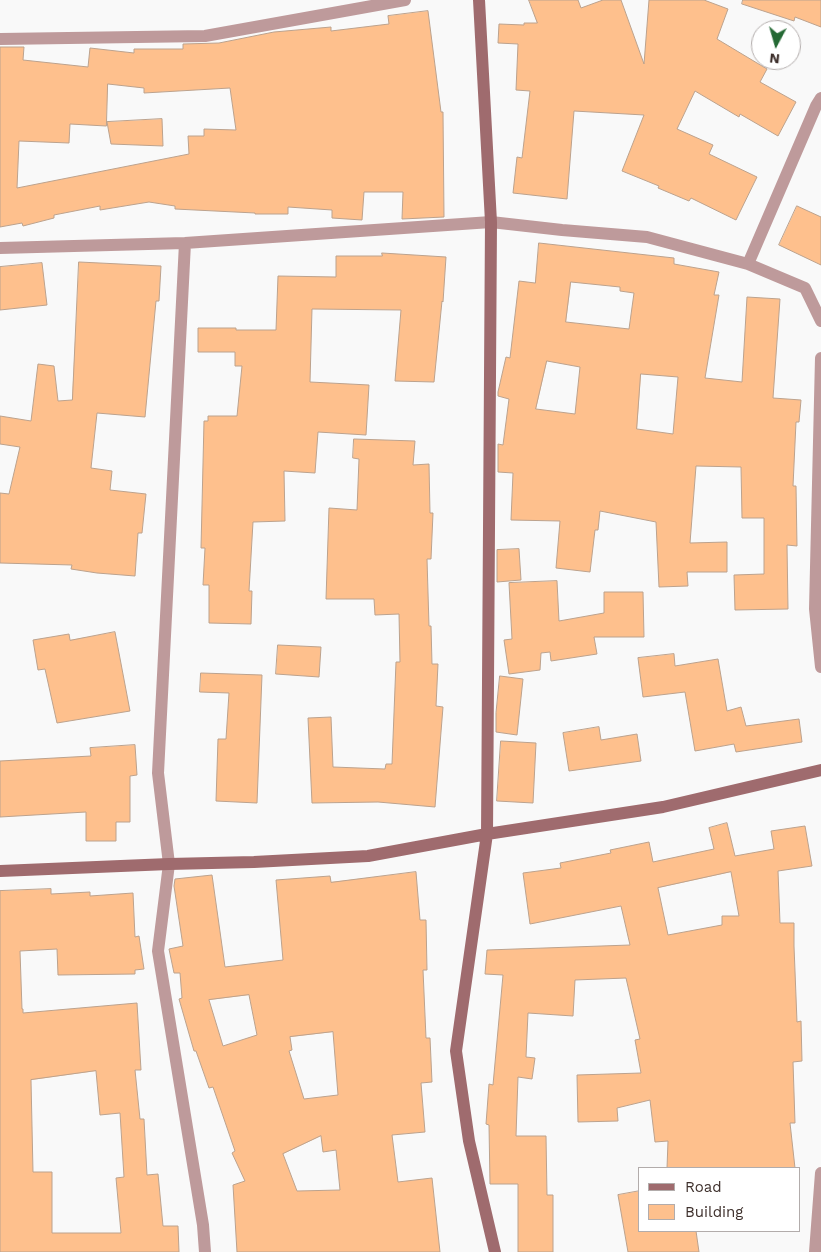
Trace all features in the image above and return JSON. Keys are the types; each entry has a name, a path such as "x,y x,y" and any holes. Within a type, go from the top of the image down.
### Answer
{"street":[{"path":"0,39 205,36 405,0"},
{"path":"479,0 491,222 487,834 456,1051 469,1141 495,1252"},
{"path":"748,264 821,98"},
{"path":"0,248 185,243 491,222 647,237 748,264 805,288 821,321"},
{"path":"185,243 158,773 169,864 158,951 203,1225 205,1252"},
{"path":"821,358 815,609 821,667"},
{"path":"0,870 254,862 368,856 487,834 663,807 821,770"},
{"path":"815,1252 821,1173"}],"building":[{"path":"529,0 578,0 581,8 603,0 621,0 644,64 649,0 704,0 728,9 717,39 751,59 751,70 766,70 760,82 796,102 778,136 740,114 739,117 695,91 677,129 713,145 709,154 757,177 736,220 691,198 689,201 622,171 644,115 574,111 567,199 513,193 517,157 522,158 530,91 516,90 518,44 498,43 499,24 524,25 524,23 537,23"},
{"path":"743,0 821,0 821,27 795,17 794,20 791,20 742,4"},
{"path":"428,11 441,112 443,112 444,217 402,219 403,192 364,192 362,220 332,218 332,210 288,207 288,214 255,214 175,209 175,206 149,202 100,210 100,206 54,215 54,218 23,226 22,223 0,227 0,47 24,47 23,60 88,67 90,48 134,53 134,49 183,49 183,44 219,43 274,32 331,27 331,31 389,24 388,16","holes":["108,84 144,88 144,93 230,88 236,130 204,129 204,136 188,136 189,154 17,188 19,141 69,143 70,124 106,126"]},
{"path":"162,119 163,146 111,144 107,122"},
{"path":"797,206 821,217 821,265 779,245"},
{"path":"539,243 674,258 674,264 719,272 714,295 719,295 705,378 742,382 747,297 780,299 773,398 801,400 799,422 796,422 793,486 796,486 797,546 787,545 788,609 735,610 734,575 764,574 764,518 742,518 741,467 696,466 690,543 727,542 727,572 687,572 688,586 659,587 656,522 600,511 598,530 595,530 590,572 556,568 560,521 511,520 513,473 498,472 498,444 503,445 509,399 498,396 498,392 506,357 510,358 519,281 535,283","holes":["571,282 620,287 620,291 634,293 629,329 566,322","547,361 580,367 575,414 536,409","641,374 678,377 673,434 637,429"]},
{"path":"382,253 446,257 434,382 395,381 401,310 312,309 310,382 369,385 366,435 318,432 315,473 284,471 285,521 253,522 249,591 252,591 251,624 209,623 209,585 203,585 205,548 201,548 204,421 208,421 208,416 237,416 242,366 235,366 235,352 198,352 198,328 276,330 278,276 336,277 336,256 382,256"},
{"path":"79,262 161,266 159,301 156,301 145,417 97,413 91,468 112,471 110,490 146,494 142,533 138,533 135,576 71,569 72,565 0,563 0,493 9,494 20,447 0,444 0,416 31,421 38,364 54,366 58,401 72,400"},
{"path":"42,263 47,305 0,310 0,267"},
{"path":"354,439 415,441 413,465 429,464 430,513 433,513 431,559 427,559 429,626 431,626 432,664 438,664 436,706 443,707 435,807 378,802 312,803 308,718 331,717 333,767 385,769 386,764 392,764 396,662 400,662 399,614 375,615 374,599 326,599 329,508 357,510 359,459 353,458"},
{"path":"519,549 521,580 497,582 497,550"},
{"path":"557,581 559,621 604,613 604,592 643,592 644,637 594,637 597,654 551,661 550,652 541,653 540,670 509,674 504,640 512,639 509,583"},
{"path":"115,632 130,711 57,723 45,669 38,670 33,640 69,634 70,640"},
{"path":"278,645 321,647 319,677 276,674"},
{"path":"674,654 675,666 718,659 727,711 741,707 746,726 799,719 802,742 736,752 734,744 695,751 685,692 643,697 638,658"},
{"path":"201,673 262,675 257,803 216,801 218,739 226,739 229,693 200,692"},
{"path":"500,676 523,679 517,735 496,732"},
{"path":"599,727 601,740 637,734 641,761 569,771 563,733"},
{"path":"501,741 536,743 533,803 497,801"},
{"path":"135,745 137,775 130,776 130,822 116,822 116,841 86,841 86,812 0,817 0,761 91,756 90,748"},
{"path":"727,823 735,856 774,849 771,831 805,826 812,866 778,871 780,923 794,923 797,1022 801,1021 802,1061 793,1062 795,1123 790,1123 795,1167 667,1167 668,1141 655,1142 650,1100 617,1108 618,1121 578,1122 577,1075 641,1073 635,1040 640,1039 626,978 575,980 573,1016 528,1013 526,1057 535,1058 532,1079 518,1077 516,1136 546,1136 547,1195 553,1195 553,1252 518,1252 518,1184 490,1184 489,1125 486,1124 489,1084 493,1085 503,975 485,974 487,950 630,945 621,906 530,924 523,873 561,868 560,863 611,853 610,850 649,842 653,862 714,849 709,828","holes":["731,872 739,916 722,916 722,925 668,935 658,888"]},
{"path":"416,872 420,920 426,920 427,970 423,970 426,1038 430,1038 432,1082 421,1083 425,1132 392,1135 398,1182 432,1178 440,1252 237,1252 233,1185 245,1181 232,1153 235,1151 213,1087 209,1088 196,1051 194,1051 179,999 182,998 180,973 174,973 169,949 183,946 174,886 175,879 212,875 225,967 283,960 276,880 330,876 331,882","holes":["249,995 257,1035 223,1046 209,1000","333,1032 338,1095 304,1099 289,1051 292,1050 290,1037","321,1136 323,1152 336,1150 340,1190 297,1191 283,1154"]},
{"path":"51,889 51,894 90,892 90,896 133,893 135,937 139,936 144,969 135,970 135,974 58,975 57,949 20,951 22,1009 23,1013 137,1003 141,1070 135,1070 140,1119 144,1119 147,1175 158,1174 163,1226 178,1226 179,1252 0,1252 0,891","holes":["96,1071 100,1115 120,1113 124,1177 116,1178 121,1233 52,1233 52,1172 33,1172 31,1080"]},
{"path":"638,1191 638,1232 696,1232 699,1252 628,1252 618,1195"}]}
